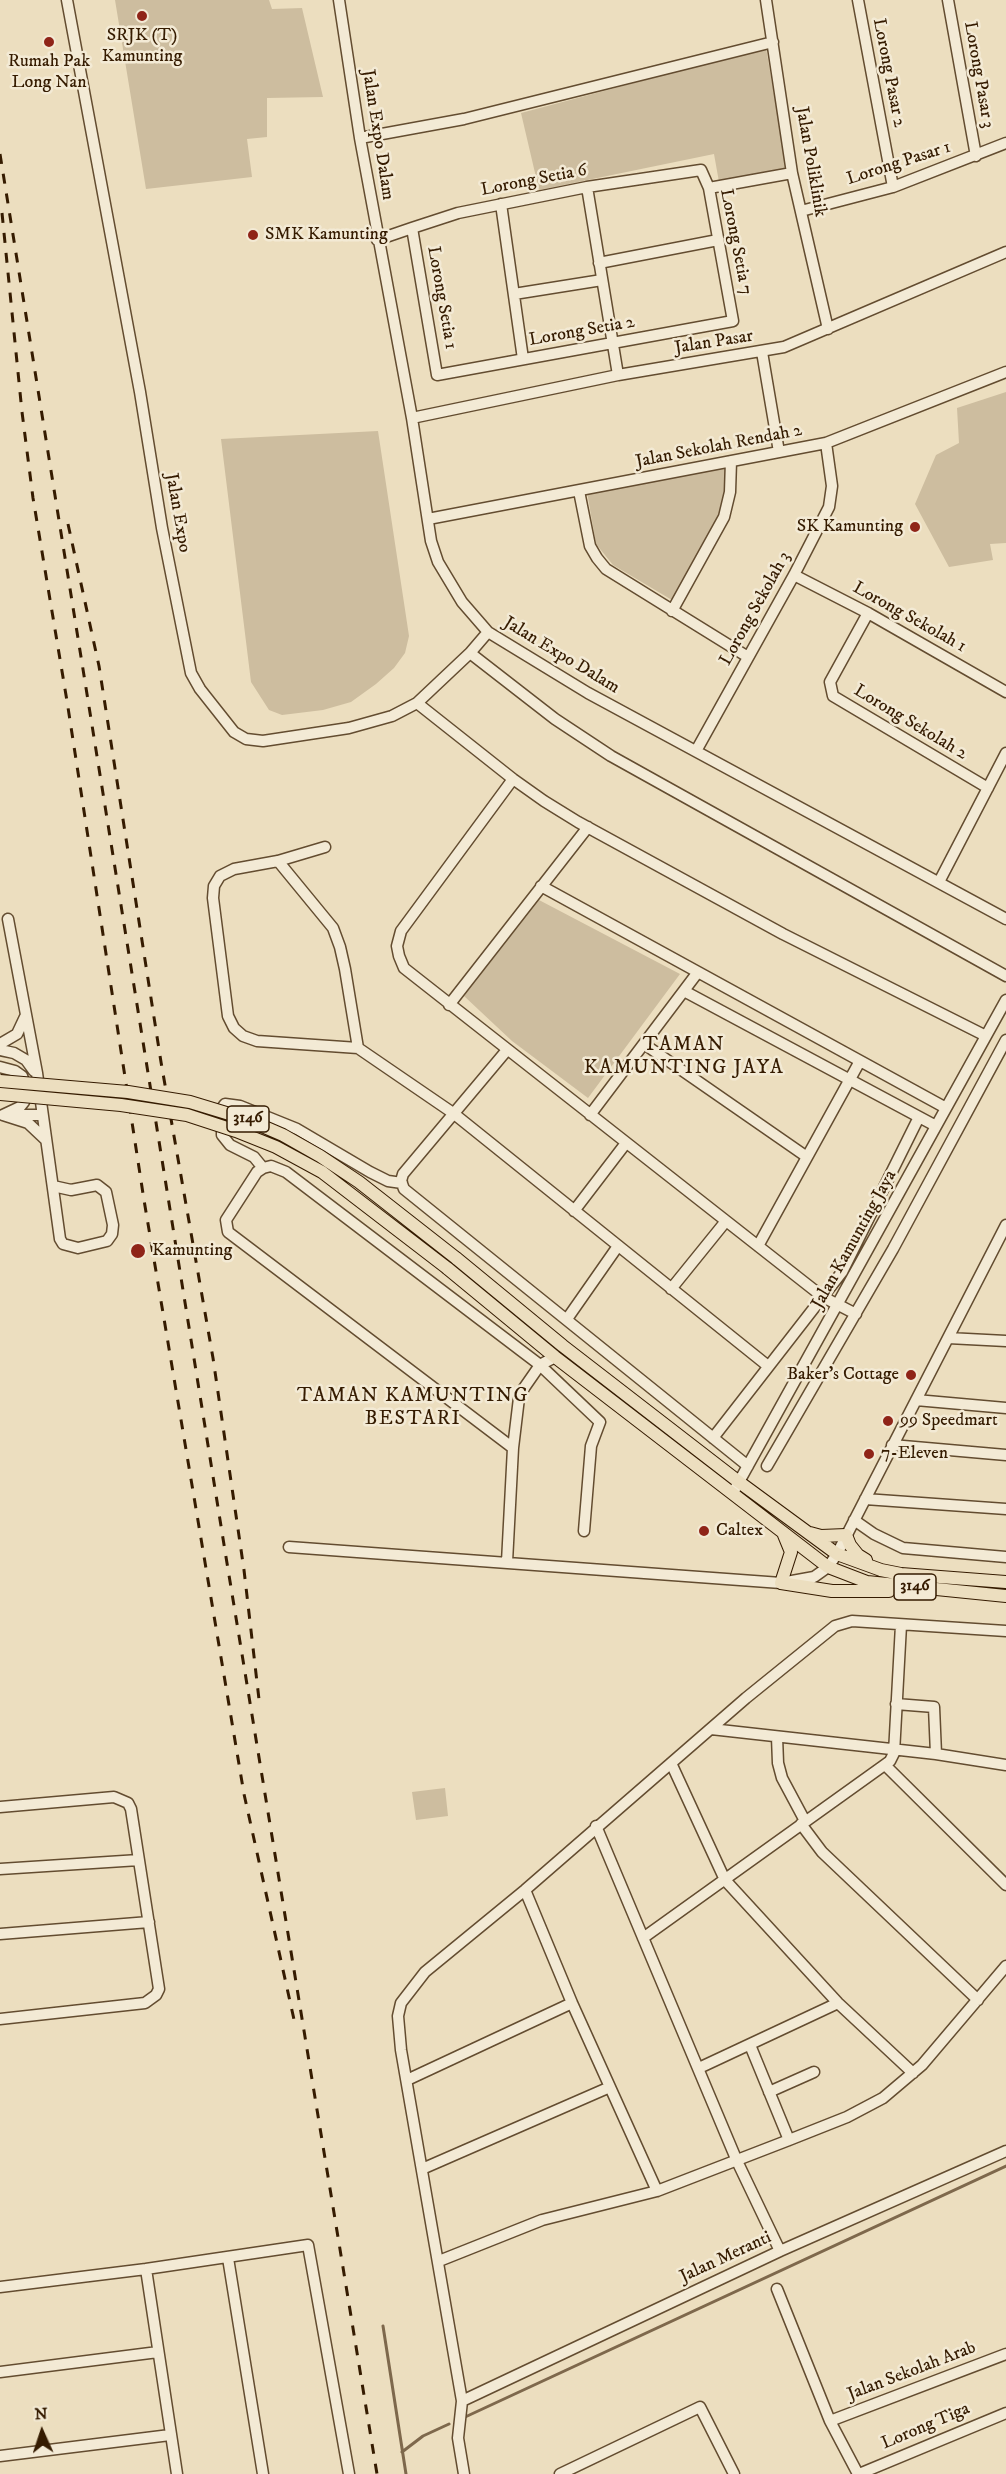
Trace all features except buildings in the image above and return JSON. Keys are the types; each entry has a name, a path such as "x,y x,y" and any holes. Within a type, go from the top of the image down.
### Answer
{"main road":[{"name":"3146","path":"0,1081 128,1092 190,1102 246,1119 283,1135 320,1156 358,1182 456,1258 563,1346 739,1482 837,1554 881,1570 901,1574 1004,1582"},
{"name":"3146","path":"0,1094 187,1115 276,1147 322,1172 447,1268 555,1357 828,1567 867,1582 1006,1596"},
{"path":"806,1532 821,1536 846,1535 858,1555 881,1570"},
{"path":"783,1534 791,1552 781,1583 807,1588 855,1592 884,1592 908,1587"}],"street":[{"name":"Jalan Expo","path":"67,0 140,392 162,528 191,673 200,689 234,732 246,739 263,741 349,728 392,716 417,703 470,653 488,632"},
{"name":"Jalan Expo Dalam","path":"339,0 377,240 412,418 428,519 438,562 462,602 488,632 588,693 1006,919"},
{"name":"Jalan Poliklinik","path":"766,0 792,173 828,329"},
{"name":"Lorong Pasar 2","path":"858,0 893,187"},
{"name":"Lorong Pasar 3","path":"948,0 976,156"},
{"path":"360,138 464,119 773,42"},
{"name":"Lorong Pasar 1","path":"801,211 893,187 976,156 1006,142"},
{"name":"Lorong Setia 6","path":"377,240 458,213 587,187 701,170"},
{"name":"Lorong Setia 7","path":"701,170 709,188 733,321"},
{"path":"709,188 792,173"},
{"path":"587,187 618,375"},
{"path":"501,204 523,359"},
{"name":"Lorong Setia 1","path":"412,228 437,375"},
{"path":"599,263 718,240"},
{"name":"Jalan Pasar","path":"412,418 618,375 784,347 1006,252"},
{"path":"514,294 602,280"},
{"name":"Lorong Setia 2","path":"437,375 733,321"},
{"path":"762,352 779,452"},
{"name":"Jalan Sekolah Rendah 2","path":"428,519 826,444 1006,372"},
{"name":"Lorong Sekolah 3","path":"696,751 794,575 829,507 832,486 826,444"},
{"path":"672,611 724,517 730,492 731,461"},
{"path":"579,490 590,546 606,569 748,657"},
{"name":"Lorong Sekolah 1","path":"794,575 868,613 1006,692"},
{"name":"Lorong Sekolah 2","path":"868,613 831,682 833,696 988,788"},
{"path":"470,653 555,719 612,756 1006,976"},
{"path":"417,703 544,801 783,934 986,1036"},
{"path":"939,882 1006,753"},
{"path":"513,779 401,931 397,946 404,968 823,1297 856,1314"},
{"path":"449,1005 588,826"},
{"path":"325,847 278,861 234,869 220,876 214,886 213,898 228,1016 234,1028 243,1036 257,1041 357,1048 453,1113 768,1366"},
{"path":"278,861 333,928 345,969 357,1048"},
{"path":"541,886 946,1108"},
{"path":"8,919 37,1073 60,1239 63,1245 78,1248 107,1241 112,1234 113,1226 106,1192 97,1185 71,1190 53,1186"},
{"path":"590,1115 698,972"},
{"path":"684,991 936,1126"},
{"name":"Jalan Kamunting Jaya","path":"732,1495 1006,1000"},
{"path":"0,1044 17,1034 26,1016"},
{"path":"767,1466 856,1314 1006,1040"},
{"path":"644,1044 807,1157"},
{"path":"0,1050 14,1053 26,1060 37,1073"},
{"path":"507,1050 403,1174 404,1189 748,1466"},
{"path":"758,1246 860,1061"},
{"path":"0,1067 15,1071 22,1077 26,1087 24,1102 20,1107 2,1114"},
{"path":"263,1168 254,1157 230,1145 222,1135 222,1108 225,1104 240,1106 297,1129 369,1172 388,1181 402,1183"},
{"path":"2,1114 42,1115"},
{"path":"2,1114 28,1123 46,1140"},
{"path":"713,1438 842,1272 919,1117"},
{"path":"574,1211 626,1143"},
{"path":"513,1448 228,1233 226,1220 257,1172 271,1166 286,1172 540,1365 600,1422 591,1446 584,1532"},
{"path":"671,1289 726,1221"},
{"path":"289,1547 781,1583 814,1577 828,1567 837,1554 1006,1225"},
{"path":"567,1319 618,1246"},
{"path":"948,1338 1005,1340"},
{"path":"507,1562 513,1448 519,1398 540,1365 555,1357"},
{"path":"916,1400 1006,1408"},
{"path":"892,1446 1006,1455"},
{"path":"865,1500 1006,1509"},
{"path":"854,1520 874,1534 903,1548 1006,1557"},
{"path":"464,2474 458,2438 462,2401 399,2028 401,2003 425,1972 525,1890 596,1826 835,1626 852,1621 1006,1631"},
{"path":"643,1938 886,1766 893,1757 901,1625"},
{"path":"896,1704 934,1707 936,1754"},
{"path":"711,1729 936,1754 1006,1765"},
{"path":"777,1737 778,1763 782,1778 803,1823 822,1852 978,2000"},
{"path":"671,1763 725,1880 838,2003 913,2073"},
{"path":"886,1766 1006,1885"},
{"path":"0,1807 122,1799 128,1803 131,1809 159,1989 151,2000 145,2003 0,2019"},
{"path":"596,1826 737,2161 780,2251"},
{"path":"0,1869 139,1860"},
{"path":"525,1890 572,2003 657,2191"},
{"path":"0,1934 149,1922"},
{"path":"439,2261 542,2220 657,2191 847,2117 883,2098 913,2073 1006,1966"},
{"path":"407,2080 572,2003"},
{"path":"699,2068 838,2003"},
{"path":"750,2045 789,2140"},
{"path":"770,2092 814,2072"},
{"path":"422,2169 610,2087"},
{"name":"Jalan Meranti","path":"462,2401 780,2251 1005,2150"},
{"path":"0,2286 146,2269 308,2245 349,2474"},
{"path":"228,2258 263,2474"},
{"path":"146,2269 177,2474"},
{"path":"777,2289 830,2421 859,2474"},
{"path":"0,2372 158,2352"},
{"name":"Jalan Sekolah Arab","path":"830,2421 1006,2354"},
{"path":"560,2474 700,2407 734,2474"},
{"name":"Lorong Tiga","path":"859,2474 1006,2413"},
{"path":"0,2456 170,2435"}],"shaded area":[{"path":"115,0 269,0 272,9 302,8 323,97 267,98 267,137 247,139 252,177 146,189"},
{"path":"766,48 787,169 719,182 714,154 539,190 521,113"},
{"path":"1006,392 1006,543 990,544 993,560 949,567 915,504 936,455 959,443 957,408"},
{"path":"378,431 409,636 405,653 394,668 351,702 323,710 282,715 269,710 251,682 221,439"},
{"path":"725,468 726,483 722,509 677,603 613,565 596,544 587,492"},
{"path":"539,900 680,974 588,1098 512,1041 464,996"},
{"path":"445,1788 448,1816 416,1820 412,1792"}],"waterway":[{"path":"463,2418 1006,2166"},
{"path":"383,2326 406,2474"},
{"path":"402,2452 423,2436 449,2424"}],"railway":[{"path":"0,154 226,1557 377,2474"},
{"path":"2,213 33,498 67,701 144,1200 244,1794 295,2024"},
{"path":"68,524 99,666 161,1062 213,1358 244,1570 260,1708"}],"place":[{"name":"SRJK (T) Kamunting","path":"142,16"},
{"name":"Rumah Pak Long Nan","path":"49,42"},
{"name":"SMK Kamunting","path":"253,235"},
{"name":"SK Kamunting","path":"915,527"},
{"name":"Kamunting","path":"138,1251"},
{"name":"Baker's Cottage","path":"911,1375"},
{"name":"99 Speedmart","path":"888,1421"},
{"name":"7-Eleven","path":"869,1454"},
{"name":"Caltex","path":"704,1531"}],"district":[{"name":"TAMAN KAMUNTING JAYA","path":"684,1058"},
{"name":"TAMAN KAMUNTING BESTARI","path":"413,1408"}]}
